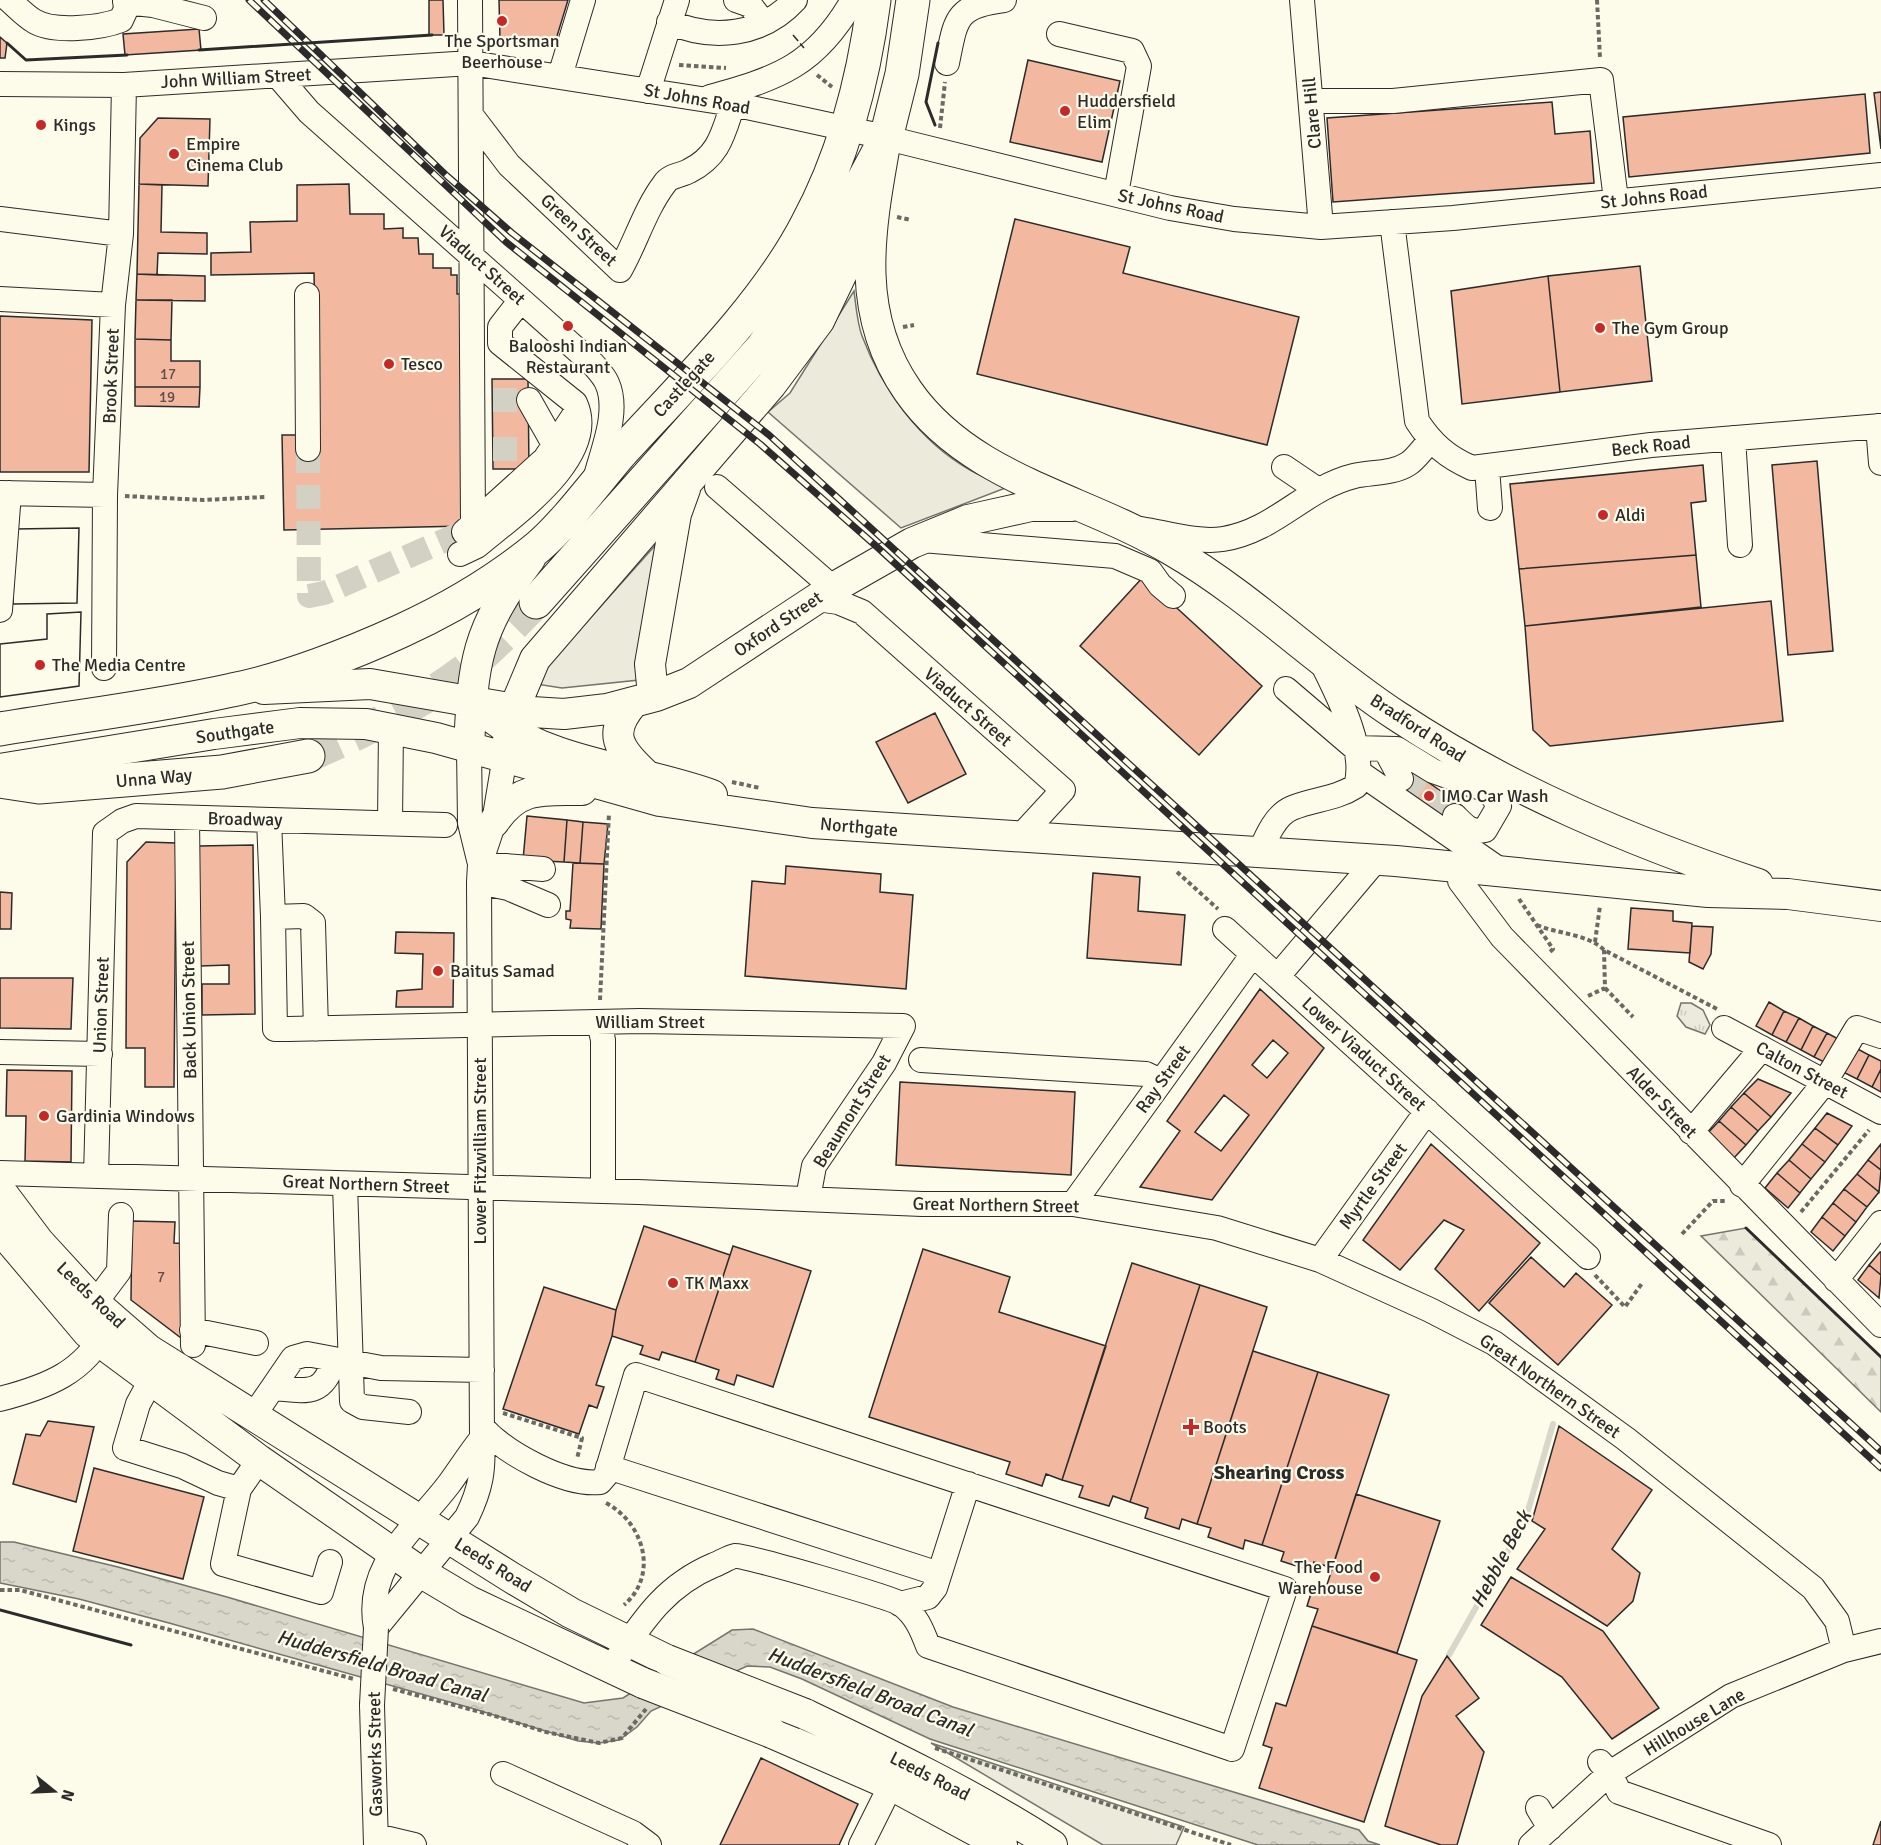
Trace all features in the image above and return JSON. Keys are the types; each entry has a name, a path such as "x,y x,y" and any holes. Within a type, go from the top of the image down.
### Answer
{"highway":[{"name":"Castlegate","path":"540,545 716,347 763,290 806,227 831,176 846,129 870,32 874,0"},
{"name":"Castlegate","path":"536,602 762,348 806,287 886,138 902,74 914,0"},
{"name":"Southgate","path":"0,729 234,690 325,662 401,631 461,599 540,545"},
{"name":"Unna Way","path":"0,781 39,787 222,772 308,756"},
{"path":"0,799 39,787"}],"main road":[{"name":"Castlegate","path":"510,732 535,659 771,384 819,321 845,267 886,138"},
{"name":"Bradford Road","path":"886,138 873,212 870,264 872,302 884,350 909,392 947,435 992,466 1130,527 1173,550 1220,581 1394,715 1464,759 1543,798 1685,859 1788,894"},
{"path":"645,774 628,756 618,740 621,717 645,700 652,685 650,664 676,514 689,478"},
{"name":"Oxford Street","path":"510,732 564,714 607,709 645,700 689,683 825,593 919,540 968,520 1031,506 1080,506"},
{"name":"Castlegate","path":"468,748 476,658 489,620 504,592 540,545"},
{"name":"Southgate","path":"234,690 370,684 471,701"},
{"path":"471,701 510,732 557,752 683,784 770,816"},
{"name":"Southgate","path":"0,769 214,734 300,723 366,724 391,728 468,748"},
{"name":"Northgate","path":"468,748 510,732 612,789 660,801 833,825 1259,854"},
{"path":"494,822 508,804 535,790 612,789"},
{"name":"Bradford Road","path":"1259,854 1376,860 1708,891 1788,894 1881,906"},
{"name":"Leeds Road","path":"0,1190 39,1242 104,1310 149,1350 254,1414 300,1447 542,1595 667,1660 805,1714 923,1771 1007,1816 1052,1845"},
{"name":"Leeds Road","path":"0,1229 80,1324 100,1343 259,1460 422,1573 483,1609 610,1669 645,1695 772,1733 891,1785 1002,1845"}],"street":[{"path":"9,0 34,21 50,28 110,24 121,20 126,9 125,1 153,5 204,18"},
{"path":"466,537 483,449 482,399 471,255 470,0"},
{"path":"560,76 583,0"},
{"path":"736,0 750,5 763,22"},
{"path":"648,90 673,11 712,35 752,28 783,13 795,0"},
{"path":"702,99 762,83 804,61 831,34 853,0"},
{"path":"947,63 953,34 961,15 970,7 982,2 1004,0"},
{"name":"Clare Hill","path":"1302,0 1321,226"},
{"path":"1059,34 1132,51 1139,66 1116,194"},
{"name":"St Johns Road","path":"471,63 733,104 937,150 1170,208 1234,219 1321,226 1392,222 1881,175"},
{"name":"John William Street","path":"0,84 124,85 471,63"},
{"name":"Viaduct Street","path":"278,76 309,112 593,364 607,382 611,399 610,420 593,485"},
{"path":"1311,101 1393,101 1601,80 1616,201"},
{"name":"Brook Street","path":"104,668 105,495 111,402 113,305 121,234 124,85"},
{"name":"Green Street","path":"471,116 509,165 620,270 634,246 650,206 666,180 707,161 722,138 733,104"},
{"path":"0,219 121,234"},
{"name":"Beck Road","path":"1392,222 1417,421 1430,441 1451,459 1472,468 1651,445 1880,426"},
{"path":"307,295 308,449"},
{"path":"0,299 113,305"},
{"path":"466,537 477,546 562,471 571,455 580,420 575,403 500,343 500,327 521,300"},
{"path":"529,400 543,451"},
{"path":"466,537 573,417 575,403"},
{"path":"1880,426 1881,463"},
{"path":"1733,438 1740,544"},
{"path":"1130,527 1220,540 1248,534 1278,518 1318,490 1353,476 1384,472 1408,464 1430,441"},
{"path":"1284,467 1318,490"},
{"path":"1487,467 1491,508"},
{"name":"Viaduct Street","path":"717,487 825,593 838,602 862,612 1063,790 1019,838"},
{"path":"1,610 4,493 105,495"},
{"path":"919,540 1006,545 1115,556 1150,571 1160,585 1173,596"},
{"path":"1259,854 1272,827 1290,808 1333,788 1356,786 1360,773 1355,748 1338,695 1321,661"},
{"path":"1286,689 1355,748 1397,749 1433,771 1481,788 1492,795 1499,806 1485,830 1470,830 1455,816"},
{"path":"390,823 391,728"},
{"name":"Lower Fitzwilliam Street","path":"480,873 494,822 510,732"},
{"name":"Lower Fitzwilliam Street","path":"422,1573 451,1539 476,1499 484,1468 480,1188 480,873 470,823 468,748"},
{"path":"1385,748 1401,779"},
{"path":"1360,773 1503,872"},
{"name":"Broadway","path":"105,833 122,820 136,816 445,825"},
{"name":"Back Union Street","path":"187,818 192,1338 256,1343"},
{"path":"269,820 273,917 304,916 313,924 316,1029"},
{"name":"Union Street","path":"96,1176 105,833"},
{"path":"1278,976 1376,860"},
{"path":"480,873 543,868"},
{"name":"Alder Street","path":"1460,868 1460,881 1502,937 1881,1325"},
{"path":"480,873 548,905"},
{"name":"William Street","path":"273,917 275,1029 599,1022 903,1026"},
{"name":"Lower Viaduct Street","path":"1225,928 1588,1257"},
{"name":"Ray Street","path":"1073,1204 1253,954"},
{"path":"599,1022 603,1040 603,1191"},
{"name":"Beaumont Street","path":"808,1198 814,1166 884,1063 903,1026"},
{"name":"Calton Street","path":"1724,1028 1825,1082 1877,1118"},
{"path":"1750,1192 1825,1082 1857,1028 1881,1036"},
{"path":"1691,1132 1762,1048"},
{"path":"0,1052 99,1061"},
{"path":"921,1060 1146,1074 1161,1081"},
{"path":"0,1068 99,1061"},
{"name":"Myrtle Street","path":"1320,1260 1427,1111"},
{"name":"Great Northern Street","path":"0,1173 603,1191 922,1204 1073,1204 1217,1228 1320,1260 1494,1343 1626,1439 1813,1588 1837,1621 1844,1650"},
{"path":"345,1184 343,1361 352,1401 356,1405 409,1412"},
{"path":"0,1399 42,1388 68,1374 100,1343 104,1310 119,1270 121,1215"},
{"path":"1836,1280 1881,1223"},
{"path":"254,1414 293,1358 307,1354 343,1361 421,1370 482,1370"},
{"path":"273,1388 301,1391 317,1388 343,1361"},
{"path":"420,1520 482,1424 494,1441 514,1455 573,1479 586,1483 600,1482 608,1467 636,1375 1285,1589 1232,1749 928,1646 920,1624 900,1604 764,1561 735,1556 694,1574 673,1587 645,1617 610,1669"},
{"path":"150,1382 138,1404 125,1448 182,1466 218,1483 239,1489"},
{"path":"259,1460 239,1489 223,1564 321,1592 330,1562"},
{"path":"608,1467 939,1574"},
{"path":"900,1604 928,1597 939,1574 968,1484"},
{"name":"Gasworks Street","path":"376,1840 374,1597 392,1552 420,1520"},
{"path":"376,1628 422,1573"},
{"name":"Hillhouse Lane","path":"1531,1845 1544,1818 1604,1767 1731,1696 1844,1650 1881,1641"},
{"path":"1604,1767 1619,1792 1769,1845"},
{"path":"503,1773 633,1833 649,1845"},
{"path":"861,1845 891,1785"},
{"path":"376,1840 414,1845"}],"path":[{"path":"1597,0 1601,80"},
{"path":"937,150 947,63"},
{"path":"105,495 203,500 266,497"},
{"path":"599,1022 612,789"},
{"path":"1149,846 1222,912 1225,928"},
{"path":"1503,872 1553,949 1533,970"},
{"path":"1595,942 1600,915 1599,881"},
{"path":"1537,925 1556,933 1595,942 1604,950 1730,1015 1724,1028"},
{"path":"1604,950 1605,988 1633,1017"},
{"path":"1568,1005 1605,988"},
{"path":"1787,1230 1877,1118"},
{"path":"1683,1234 1713,1202 1750,1192"},
{"path":"1588,1257 1597,1280 1625,1306 1643,1282"},
{"path":"482,1424 582,1438 573,1479"},
{"path":"598,1501 608,1504 630,1524 644,1548 643,1573 633,1597 624,1605"},
{"path":"0,1590 20,1590 375,1692 492,1715 546,1732 598,1743 622,1738 645,1695"},
{"path":"933,1747 1231,1845"}],"green space":[{"path":"854,291 858,320 870,356 905,412 935,445 952,458 979,475 1008,487 901,528 768,412 790,393"},
{"path":"660,540 635,666 639,680 562,688 536,684 550,663"},
{"path":"1681,1003 1691,1003 1703,1010 1710,1025 1705,1034 1686,1027 1677,1016"},
{"path":"1746,1228 1881,1357 1881,1412 1701,1236"},
{"path":"931,1743 1184,1827 1176,1845 1103,1845"}],"water":[{"name":"Huddersfield Broad Canal","path":"0,1542 14,1542 118,1567 227,1597 584,1703 623,1698 732,1630 753,1629 953,1707 1359,1830 1368,1841 1380,1845 1258,1845 930,1739 802,1679 770,1667 747,1666 651,1711 637,1727 619,1740 599,1743 578,1741 471,1708 169,1623 79,1599 0,1583"}],"building":[{"path":"429,0 443,0 444,35 429,35"},
{"path":"499,0 568,0 554,46 500,39"},
{"path":"199,29 201,50 125,55 123,34"},
{"path":"0,37 7,43 5,58 0,58"},
{"name":"Huddersfield Elim","path":"1028,60 1120,81 1102,162 1010,142"},
{"path":"1881,92 1881,149 1874,93"},
{"path":"1865,94 1870,153 1629,177 1623,117"},
{"path":"1552,102 1555,134 1590,131 1594,183 1333,202 1327,118"},
{"name":"Empire Cinema Club","path":"158,118 210,119 208,186 139,184 140,138"},
{"path":"139,184 162,185 161,232 207,233 207,254 158,253 157,275 137,274"},
{"name":"Tesco","path":"349,184 350,214 384,214 384,229 403,228 403,238 418,238 419,254 433,254 433,268 451,268 451,275 457,275 457,294 461,294 465,526 284,530 282,435 300,435 318,448 314,273 211,275 211,253 251,252 250,222 297,221 297,185"},
{"path":"1015,219 1130,247 1123,273 1299,317 1267,445 977,374"},
{"name":"The Gym Group","path":"1640,266 1652,381 1560,392 1548,276"},
{"path":"137,274 205,276 205,301 136,300"},
{"path":"1548,276 1560,392 1462,404 1451,291"},
{"path":"136,300 172,300 171,340 135,339"},
{"path":"0,316 92,320 89,472 0,472"},
{"path":"135,339 171,340 171,361 200,361 200,387 135,387"},
{"name":"Tesco","path":"492,379 528,379 529,469 493,469"},
{"path":"135,387 200,387 199,407 135,406"},
{"path":"1817,461 1833,651 1788,655 1772,465"},
{"name":"Aldi","path":"1703,465 1706,501 1691,503 1696,555 1519,569 1510,484"},
{"name":"The Media Centre","path":"79,528 77,603 13,604 15,529"},
{"name":"The Media Centre","path":"79,528 77,603 13,604 15,529"},
{"path":"1696,555 1701,607 1525,626 1519,569"},
{"path":"1143,577 1262,686 1199,755 1080,646"},
{"path":"1771,601 1783,721 1550,746 1533,730 1525,626"},
{"name":"The Media Centre","path":"81,612 79,686 0,697 0,644 47,639 47,614"},
{"name":"The Media Centre","path":"81,612 79,686 0,697 0,644 47,639 47,614"},
{"path":"935,713 966,774 908,803 876,742"},
{"name":"IMO Car Wash","path":"1408,768 1462,806 1450,824 1396,786"},
{"path":"527,816 567,820 564,862 523,860"},
{"path":"567,820 583,822 580,863 564,862"},
{"path":"583,822 608,824 604,864 580,863"},
{"path":"146,842 176,843 174,1087 145,1087 145,1048 126,1048 127,862"},
{"path":"253,845 255,1014 202,1015 202,984 229,984 229,965 200,966 198,846"},
{"path":"573,863 604,864 601,929 570,928 571,920 566,919 566,911 570,911"},
{"path":"786,866 881,874 880,892 913,895 906,989 745,976 752,881 785,884"},
{"path":"1093,873 1140,877 1138,911 1185,915 1181,965 1087,958"},
{"path":"0,892 12,893 11,929 0,929"},
{"path":"1631,908 1673,911 1673,921 1692,923 1690,953 1628,949"},
{"path":"1692,926 1713,927 1711,954 1703,969 1689,962"},
{"name":"Baitus Samad","path":"396,932 454,933 453,1007 396,1007 397,991 422,989 423,954 395,953"},
{"path":"0,978 73,978 71,1029 0,1028"},
{"path":"1260,989 1324,1048 1212,1200 1140,1187 1180,1131 1167,1121","holes":["1273,1040 1288,1053 1267,1078 1252,1065","1224,1095 1249,1115 1221,1151 1195,1132"]},
{"path":"1769,1002 1784,1011 1772,1035 1756,1026"},
{"path":"1784,1011 1799,1018 1786,1042 1772,1035"},
{"path":"1799,1018 1813,1026 1801,1050 1786,1042"},
{"path":"1813,1026 1827,1033 1814,1057 1801,1050"},
{"path":"1827,1033 1842,1041 1830,1065 1814,1057"},
{"path":"1854,1047 1869,1055 1857,1079 1841,1071"},
{"path":"1869,1055 1881,1061 1881,1069 1872,1087 1857,1079"},
{"path":"1881,1069 1881,1092 1872,1087"},
{"name":"Gardinia Windows","path":"7,1070 72,1071 71,1162 25,1161 26,1116 6,1116"},
{"path":"1758,1079 1791,1093 1771,1117 1744,1093"},
{"path":"900,1082 1075,1092 1071,1175 896,1165"},
{"path":"1744,1093 1771,1117 1758,1131 1731,1107"},
{"path":"1731,1107 1758,1131 1746,1145 1719,1121"},
{"path":"1827,1113 1852,1126 1838,1145 1815,1128"},
{"path":"1719,1121 1746,1145 1733,1159 1706,1135"},
{"path":"1815,1128 1838,1145 1825,1162 1802,1144"},
{"path":"1431,1144 1540,1243 1479,1311 1435,1269 1464,1230 1444,1220 1400,1270 1363,1240"},
{"path":"1802,1144 1825,1162 1811,1179 1789,1160"},
{"path":"1881,1144 1881,1170 1868,1160"},
{"path":"1789,1160 1811,1179 1800,1193 1777,1173"},
{"path":"1868,1160 1881,1170 1879,1192 1857,1174"},
{"path":"1777,1173 1800,1193 1788,1208 1765,1188"},
{"path":"1857,1174 1879,1192 1867,1207 1844,1189"},
{"path":"1844,1189 1867,1207 1856,1222 1833,1203"},
{"path":"1833,1203 1856,1222 1845,1236 1822,1217"},
{"path":"1822,1217 1845,1236 1833,1251 1811,1232"},
{"path":"132,1221 175,1222 174,1243 191,1244 189,1344 131,1300"},
{"name":"TK Maxx","path":"644,1226 730,1255 695,1362 662,1352 659,1360 640,1354 643,1346 612,1336 616,1310"},
{"path":"733,1246 811,1271 773,1387 737,1375 734,1385 716,1379 719,1370 695,1362"},
{"path":"923,1249 1010,1277 999,1312 1106,1346 1062,1480 1046,1474 1042,1486 1006,1474 1010,1462 869,1417"},
{"path":"1881,1252 1881,1275 1869,1265"},
{"path":"1531,1257 1564,1287 1576,1273 1612,1305 1558,1365 1489,1303"},
{"path":"1132,1263 1200,1285 1130,1502 1113,1496 1109,1506 1079,1497 1083,1486 1062,1480"},
{"path":"1869,1265 1881,1275 1879,1298 1858,1280"},
{"name":"Boots","path":"1200,1285 1267,1307 1197,1524 1182,1519 1179,1529 1145,1518 1148,1508 1130,1502"},
{"path":"544,1287 616,1310 612,1336 596,1385 604,1387 597,1408 589,1405 579,1434 503,1409"},
{"path":"1253,1351 1318,1372 1262,1545 1245,1540 1243,1549 1208,1537 1211,1528 1197,1524"},
{"path":"1318,1372 1389,1395 1332,1568 1314,1562 1312,1571 1281,1561 1284,1552 1262,1545"},
{"path":"48,1421 94,1427 76,1502 13,1484 26,1434 40,1436"},
{"path":"1559,1426 1652,1490 1612,1549 1640,1573 1633,1601 1607,1626 1517,1569 1545,1529 1532,1521"},
{"path":"94,1468 204,1497 183,1579 73,1551"},
{"name":"The Food Warehouse","path":"1356,1494 1440,1521 1397,1653 1312,1626 1318,1609 1307,1606 1313,1587 1325,1591"},
{"path":"1511,1577 1603,1631 1659,1708 1612,1739 1562,1677 1481,1625"},
{"path":"1312,1626 1417,1660 1364,1822 1259,1788 1272,1748 1263,1745 1276,1703 1286,1706"},
{"path":"1447,1656 1479,1698 1456,1716 1484,1752 1457,1845 1441,1845 1385,1826 1422,1696"},
{"path":"761,1758 858,1804 839,1845 720,1845"},
{"path":"1881,1821 1881,1845 1873,1845"}],"waterway":[{"name":"Hebble Beck","path":"1449,1655 1525,1521 1553,1424"}],"tunnel":[{"path":"493,400 529,400"},
{"path":"308,449 309,596 324,593 464,532"},
{"path":"493,449 529,449"},
{"path":"308,756 385,720 458,675 479,658 536,602"},
{"path":"1401,779 1455,816"}],"railway":[{"path":"249,0 506,242 760,444 876,546 1881,1468"},
{"path":"264,0 447,176 512,233 769,435 1881,1451"}],"fence":[{"path":"793,35 804,48"}],"wall":[{"path":"199,50 432,35"},
{"path":"7,43 26,60 127,55"},
{"path":"935,125 926,102 938,43"},
{"path":"1746,1228 1881,1357"},
{"path":"0,1610 131,1645"}],"place":[{"name":"The Sportsman Beerhouse","path":"502,21"},
{"name":"Huddersfield Elim","path":"1065,111"},
{"name":"Kings","path":"41,125"},
{"name":"Empire Cinema Club","path":"174,154"},
{"name":"Balooshi Indian Restaurant","path":"568,326"},
{"name":"The Gym Group","path":"1600,328"},
{"name":"Tesco","path":"389,364"},
{"name":"Aldi","path":"1603,515"},
{"name":"The Media Centre","path":"40,665"},
{"name":"IMO Car Wash","path":"1429,796"},
{"name":"Baitus Samad","path":"438,971"},
{"name":"Gardinia Windows","path":"44,1116"},
{"name":"TK Maxx","path":"673,1283"},
{"name":"Boots","path":"1191,1427"},
{"name":"The Food Warehouse","path":"1375,1577"}],"district":[{"name":"Shearing Cross","path":"1279,1472"}]}
